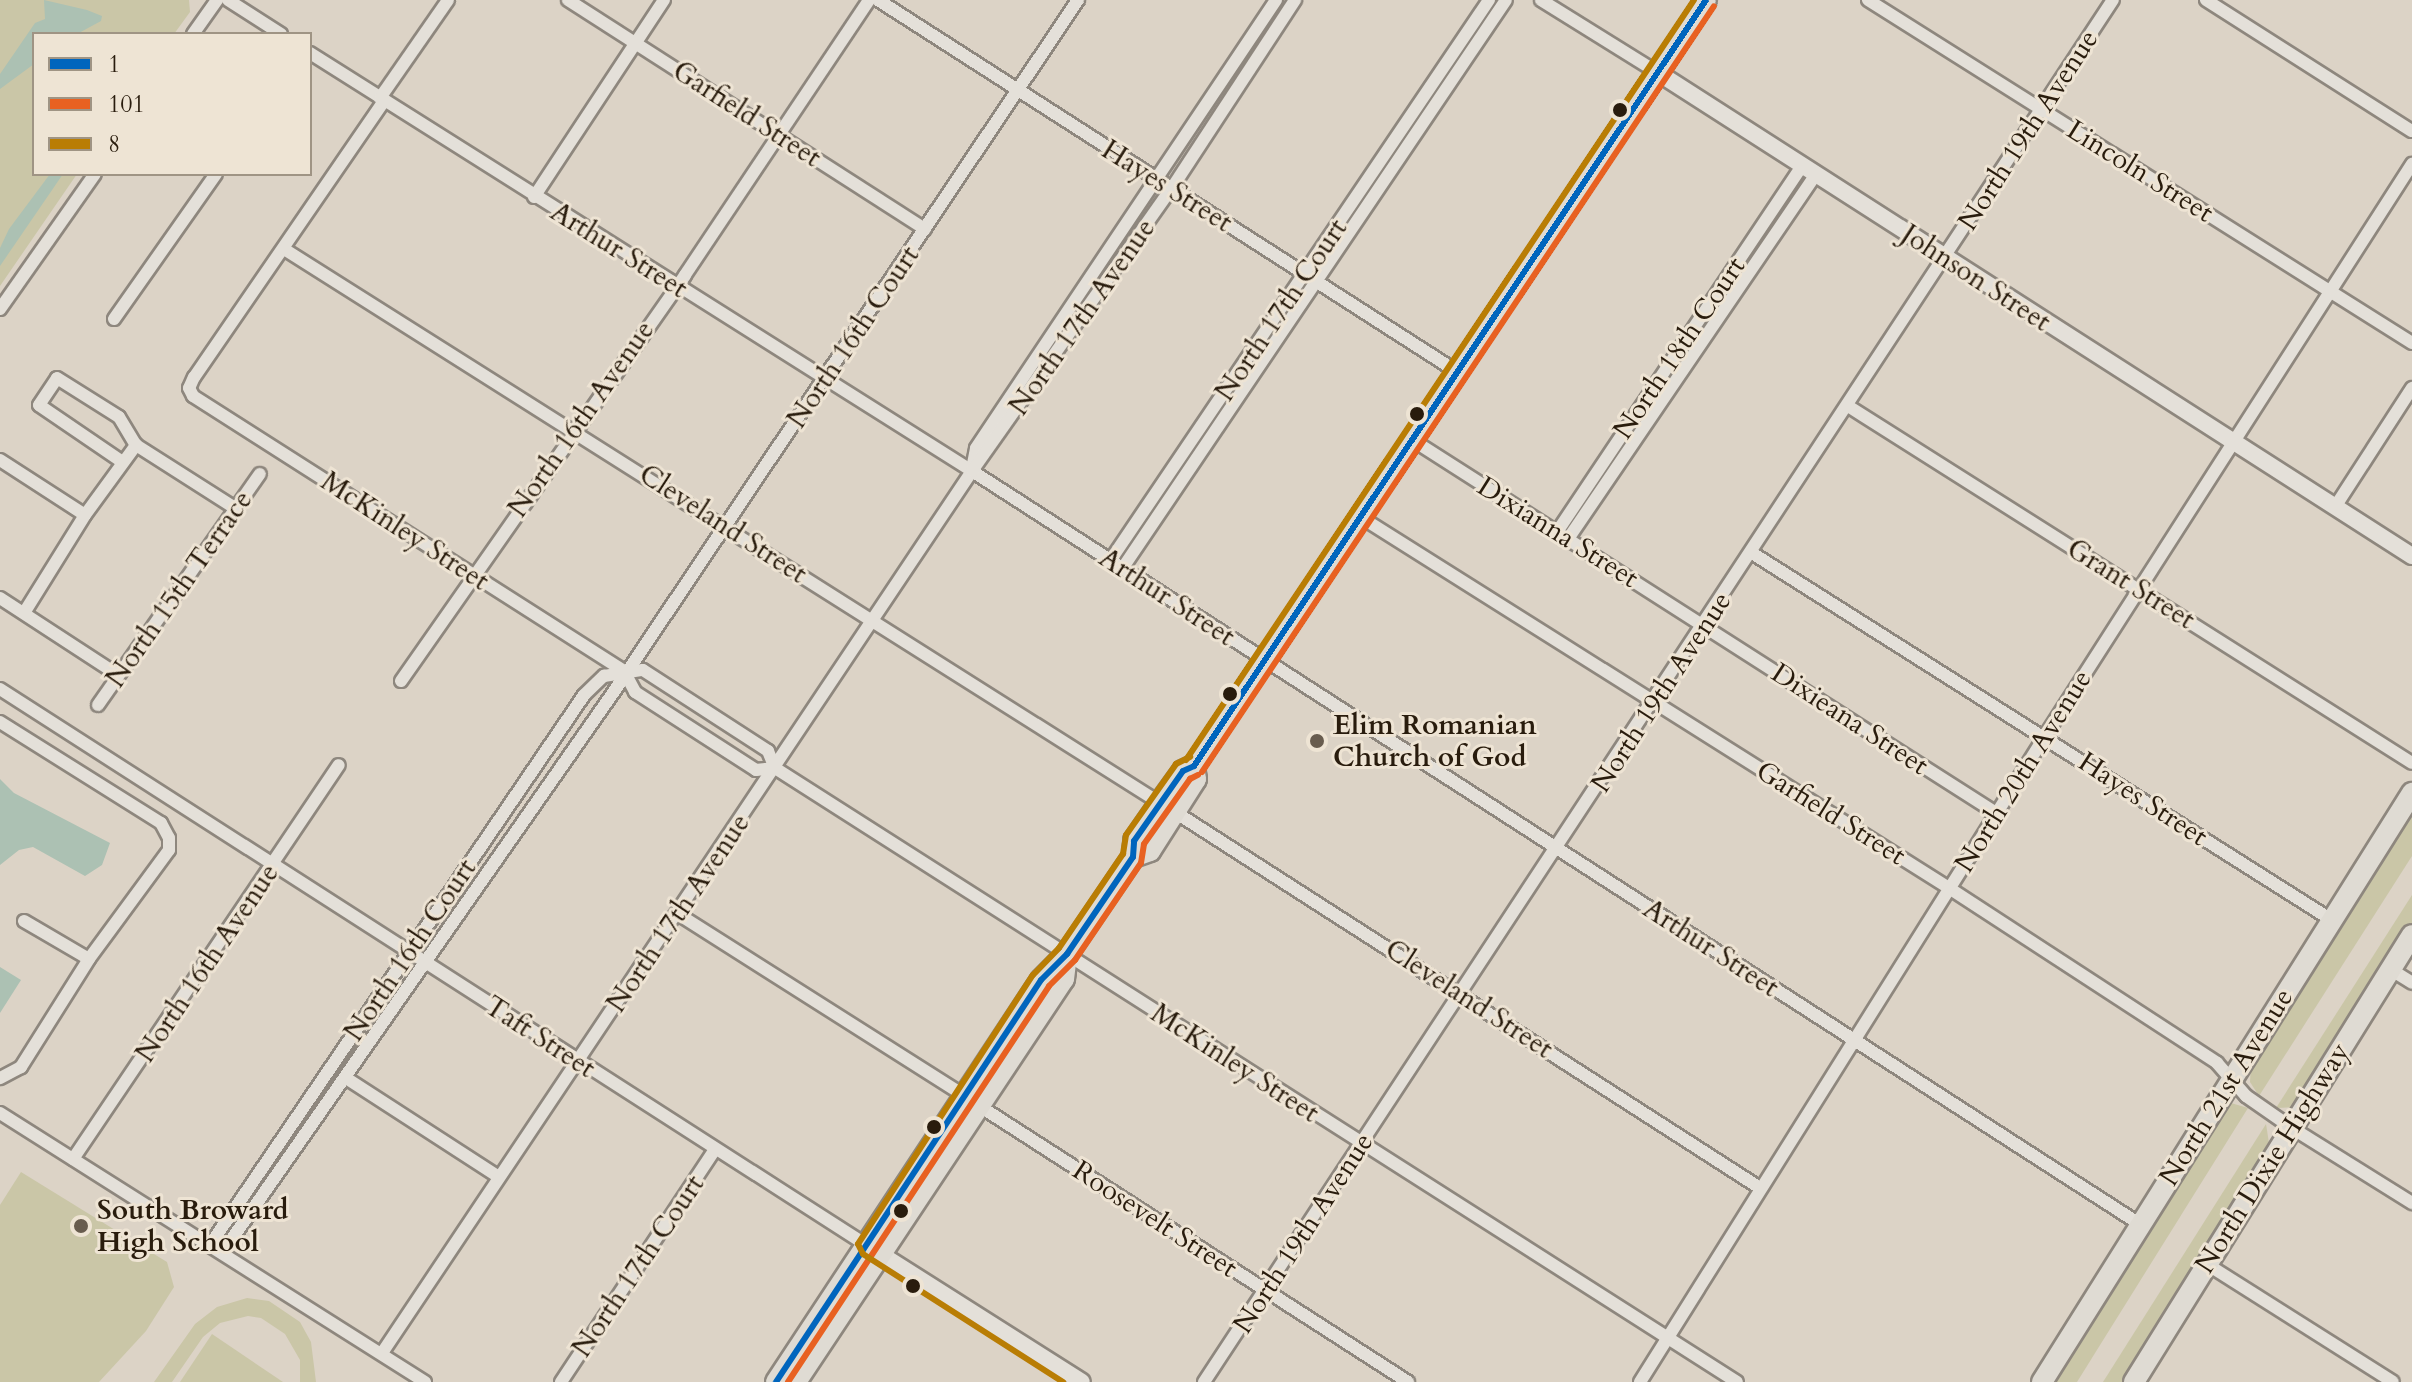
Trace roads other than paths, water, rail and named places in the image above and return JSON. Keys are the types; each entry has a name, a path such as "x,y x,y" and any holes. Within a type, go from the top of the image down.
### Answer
{"main road":[{"path":"796,1382 973,1102 1064,979 1067,954 1133,857 1150,851 1168,808 1196,779 1194,766 1456,371 1660,74 1706,0"},
{"name":"North 21st Avenue","path":"2042,1382 2330,919 2412,793"},
{"name":"North Dixie Highway","path":"2134,1382 2205,1263 2412,935"},
{"path":"776,1382 876,1251"}],"street":[{"path":"194,32 217,0"},
{"path":"228,0 278,32"},
{"path":"284,249 448,0"},
{"name":"Garfield Street","path":"568,0 925,229"},
{"path":"534,197 664,0"},
{"name":"North 16th Avenue","path":"401,681 574,428 677,287 869,0"},
{"name":"Hayes Street","path":"878,0 1456,371"},
{"name":"North 16th Court","path":"222,1253 726,526 1078,0"},
{"name":"North 17th Avenue","path":"972,471 976,448 1276,0"},
{"name":"North 17th Avenue","path":"382,1353 972,471 1172,188 1295,0"},
{"name":"North 17th Court","path":"1456,62 1489,0"},
{"name":"North 17th Court","path":"1122,569 1310,278 1456,62 1506,0"},
{"name":"Johnson Street","path":"1541,0 2412,556"},
{"name":"Lincoln Street","path":"1868,0 2412,343"},
{"name":"North 19th Avenue","path":"1204,1382 1655,701 2113,0"},
{"path":"2206,0 2412,131"},
{"name":"Arthur Street","path":"312,54 823,380 972,471 2141,1225"},
{"name":"North 20th Avenue","path":"1640,1382 2232,440 2412,164"},
{"name":"North 18th Court","path":"1563,536 1810,169"},
{"path":"0,309 94,176"},
{"path":"114,319 215,176"},
{"name":"McKinley Street","path":"284,249 189,388 193,396 624,671 635,692 715,744 756,770 775,768"},
{"name":"Cleveland Street","path":"284,249 574,428 1461,993 1760,1188"},
{"name":"North 17th Court","path":"1110,561 1310,278"},
{"path":"121,461 39,405 57,378 119,417 136,445 235,508"},
{"path":"2335,507 2412,388"},
{"name":"Grant Street","path":"1848,406 2412,763"},
{"name":"Dixianna Street","path":"1411,439 1704,626"},
{"path":"24,613 121,461 136,445"},
{"path":"0,460 85,515"},
{"name":"North 15th Terrace","path":"98,705 260,474"},
{"name":"Garfield Street","path":"1359,516 1949,888 2232,1077 2246,1096 2292,1128 2412,1203"},
{"name":"Hayes Street","path":"1752,553 2330,919"},
{"path":"0,598 118,675"},
{"name":"Dixieana Street","path":"1704,626 1996,813"},
{"path":"594,652 593,685 624,671"},
{"name":"McKinley Street","path":"624,671 643,670 768,751 775,768 1361,1145 1737,1382"},
{"name":"North 16th Court","path":"210,1245 593,685"},
{"name":"Taft Street","path":"0,689 577,1062 1082,1382"},
{"path":"0,722 161,823 169,838 169,850 89,959 21,1067 4,1078"},
{"name":"North 16th Avenue","path":"73,1159 339,765"},
{"name":"Roosevelt Street","path":"678,914 1408,1382"},
{"path":"24,921 89,959"},
{"path":"2390,969 2412,983"},
{"path":"346,1078 499,1177"},
{"path":"0,1113 425,1382"},
{"name":"North 17th Court","path":"561,1382 715,1149"},
{"path":"2205,1263 2393,1382"}],"place":[{"name":"Elim Romanian Church of God","path":"1317,741"},
{"name":"South Broward High School","path":"81,1226"}]}
